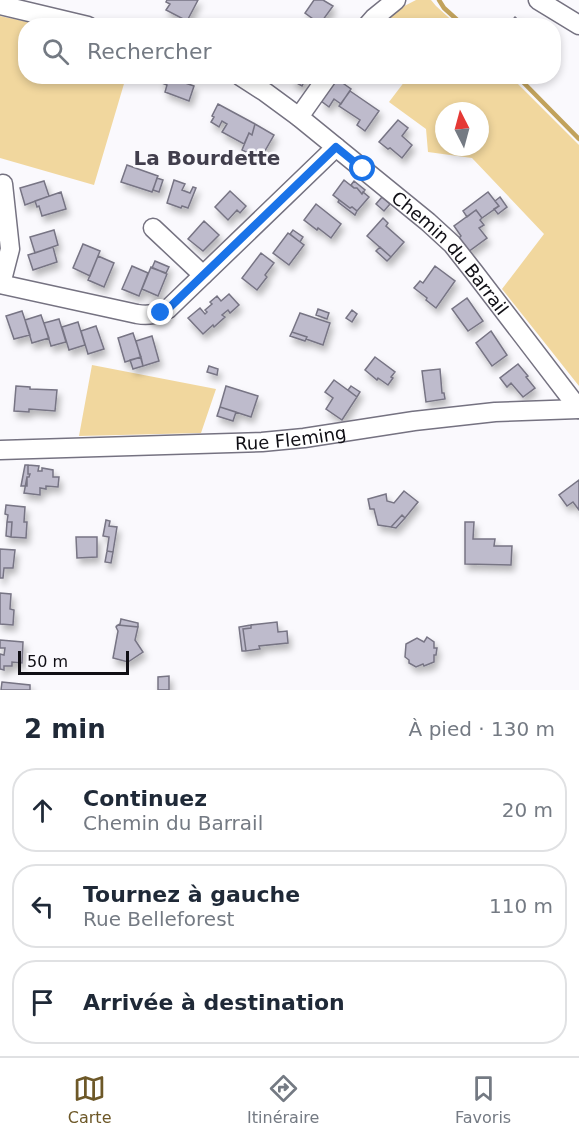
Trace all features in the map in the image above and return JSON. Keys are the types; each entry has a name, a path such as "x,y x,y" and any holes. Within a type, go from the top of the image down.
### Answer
{"street":[{"path":"374,18 396,0"},
{"path":"538,0 579,25"},
{"path":"0,5 54,18"},
{"name":"Chemin du Barrail","path":"252,84 299,117 452,244 579,409"},
{"path":"299,117 322,84"},
{"path":"3,184 10,249 1,284 136,314 154,315 168,309 336,147"},
{"path":"153,228 203,275"},
{"name":"Rue Fleming","path":"0,450 262,442 495,412 579,409"}],"shaded area":[{"path":"416,0 431,0 449,18 383,18"},
{"path":"0,16 18,20 18,84 124,84 94,185 0,158"},
{"path":"403,84 518,84 579,145 579,386 502,289 544,234 472,158 457,156 489,156 489,102 435,102 435,153 428,152 426,129 389,102"},
{"path":"92,365 216,389 201,433 79,436"}],"building":[{"path":"167,0 198,0 189,18 181,18 166,10 170,4 166,2"},
{"path":"314,0 323,0 333,6 324,18 312,18 305,13"},
{"path":"164,84 194,86 189,101 165,92 167,85"},
{"path":"333,84 344,84 351,89 341,104 334,99 329,107 321,101"},
{"path":"350,91 379,111 365,131 357,125 360,120 339,106"},
{"path":"218,104 255,124 252,135 249,133 244,144 222,132 227,124 222,121 219,127 211,122"},
{"path":"398,120 408,128 402,136 412,145 402,158 379,142"},
{"path":"255,124 274,135 262,156 253,152 252,155 242,150 249,133 252,135"},
{"path":"127,165 158,176 152,192 121,182"},
{"path":"157,178 163,180 159,192 153,190"},
{"path":"174,180 185,184 182,190 190,193 193,187 196,188 188,208 167,203"},
{"path":"344,180 369,197 357,211 333,195"},
{"path":"44,181 49,196 25,205 20,188"},
{"path":"354,181 365,190 362,194 351,185"},
{"path":"230,191 246,206 240,213 237,210 228,220 215,207"},
{"path":"61,192 66,209 42,216 35,201"},
{"path":"488,192 499,206 482,218 476,210 467,217 463,211"},
{"path":"382,197 390,204 384,211 376,204"},
{"path":"500,197 507,207 498,214 494,209 499,206 495,201"},
{"path":"339,200 357,211 355,215 338,202"},
{"path":"316,204 341,224 331,238 304,220"},
{"path":"476,210 484,225 479,228 487,238 468,252 458,239 461,236 454,226"},
{"path":"383,218 388,223 386,226 404,242 391,257 367,236"},
{"path":"204,221 219,235 203,251 188,239"},
{"path":"54,230 58,245 35,253 30,237"},
{"path":"293,230 303,237 300,242 290,234"},
{"path":"288,233 304,245 289,265 273,253"},
{"path":"83,244 100,251 90,276 73,268"},
{"path":"53,247 57,262 33,270 28,255"},
{"path":"380,247 391,257 387,261 376,251"},
{"path":"261,253 274,263 257,290 242,278"},
{"path":"98,256 114,263 104,287 88,280"},
{"path":"155,261 169,267 166,273 152,268"},
{"path":"132,266 148,273 139,296 122,289"},
{"path":"435,266 455,281 436,308 414,288 420,281 423,283"},
{"path":"151,267 167,274 158,296 142,289"},
{"path":"229,294 239,305 230,313 228,310 222,315 225,317 203,334 188,318 200,308 205,314 207,312 205,310 212,304 210,302 217,296 221,301"},
{"path":"467,298 483,321 468,331 452,309"},
{"path":"318,309 329,313 327,319 316,315"},
{"path":"352,310 357,314 352,322 346,318"},
{"path":"22,311 30,335 14,339 6,316"},
{"path":"300,313 330,323 323,345 292,332"},
{"path":"41,315 49,338 32,343 25,320"},
{"path":"59,319 66,342 51,346 44,323"},
{"path":"78,322 85,345 69,350 62,327"},
{"path":"96,326 104,349 88,354 81,331"},
{"path":"491,331 507,355 492,366 476,343"},
{"path":"292,332 307,337 305,341 290,336"},
{"path":"133,333 141,357 125,362 118,338"},
{"path":"152,336 159,361 143,366 136,341"},
{"path":"141,357 143,366 133,369 130,360"},
{"path":"375,357 395,372 388,385 378,378 377,380 365,370"},
{"path":"518,364 535,388 523,397 511,383 507,387 500,378"},
{"path":"209,366 218,369 217,375 207,372"},
{"path":"440,369 442,393 445,399 426,402 422,371"},
{"path":"334,380 357,397 342,420 326,409 333,398 325,392"},
{"path":"16,386 57,390 55,411 29,409 29,412 14,411"},
{"path":"226,386 258,396 251,417 220,407"},
{"path":"351,386 360,392 357,397 348,390"},
{"path":"220,407 236,412 233,421 217,416"},
{"path":"25,465 28,465 28,474 30,474 27,477 27,486 21,486"},
{"path":"28,465 39,466 38,471 42,471 42,468 53,470 53,477 59,477 58,487 40,488 40,495 24,493 27,477 30,474 28,474"},
{"path":"579,480 579,510 573,502 567,506 559,495"},
{"path":"404,491 418,502 405,518 402,515 391,527 378,525 374,509 370,509 368,499 386,494 387,501 394,503"},
{"path":"6,505 25,507 26,538 11,537 12,522 7,522"},
{"path":"402,515 405,518 396,528 391,527"},
{"path":"106,520 110,521 109,526 117,527 113,552 107,551 109,537 103,536"},
{"path":"7,522 12,522 11,537 6,536"},
{"path":"465,522 474,522 473,539 495,539 494,546 512,546 511,565 465,564"},
{"path":"76,537 97,537 97,557 77,558"},
{"path":"0,549 15,550 13,568 4,568 3,578 0,578"},
{"path":"107,551 113,552 111,563 105,562"},
{"path":"0,593 11,594 10,609 14,610 13,625 0,624"},
{"path":"121,619 138,623 138,627 118,625"},
{"path":"277,622 278,632 287,631 288,643 259,646 260,649 246,651 243,629 251,628 251,625"},
{"path":"118,625 138,627 135,640 143,652 128,662 113,658"},
{"path":"251,625 251,628 243,629 246,651 242,651 239,627"},
{"path":"427,637 434,642 434,648 437,648 434,662 416,667 405,657 406,644 417,638 424,642"},
{"path":"0,640 23,642 22,663 12,662 12,666 4,666 4,670 0,669 0,654 4,655 5,648 0,648"},
{"path":"169,676 169,690 158,690 158,677"},
{"path":"2,682 30,685 30,690 1,690"}],"waterway":[{"path":"439,0 455,18"},
{"path":"525,84 579,139"}],"district":[{"name":"La Bourdette","path":"207,158"}],"route":[{"path":"161,313 168,309 336,147 363,169"}]}
